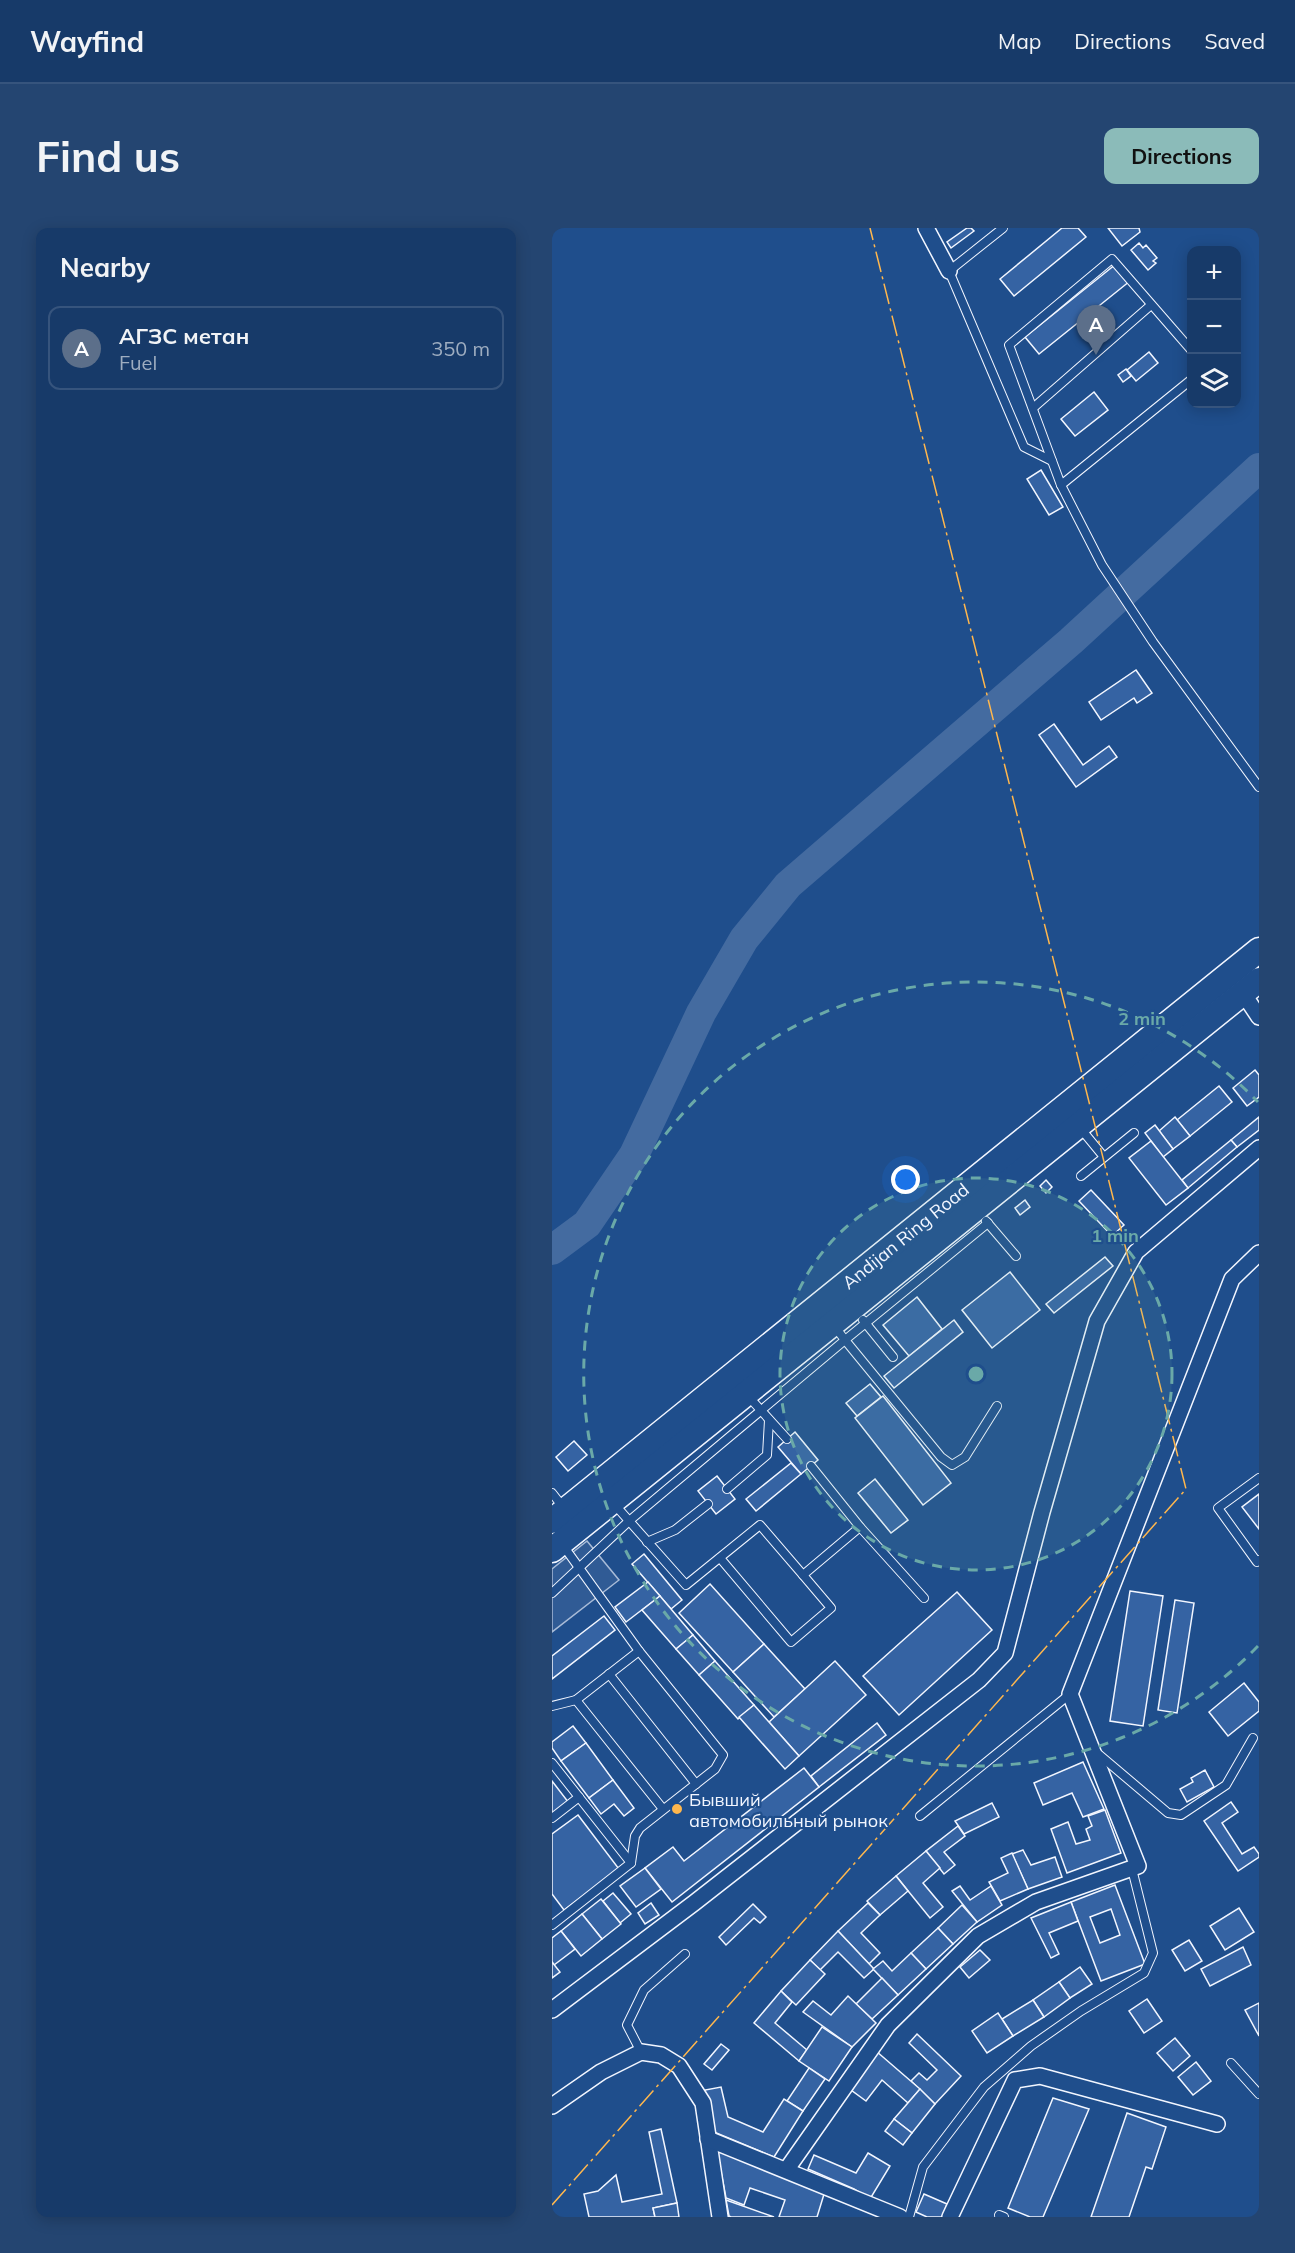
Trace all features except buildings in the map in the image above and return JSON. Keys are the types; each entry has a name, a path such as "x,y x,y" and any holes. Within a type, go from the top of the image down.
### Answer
{"highway":[{"name":"Andijan Ring Road","path":"556,1524 1259,950"},
{"name":"Andijan Ring Road","path":"556,1524 612,1501 753,1402 982,1216 1078,1125 1251,987"}],"street":[{"path":"926,228 949,271"},
{"path":"1251,987 1259,1017"},
{"path":"552,2010 694,1903 979,1680 1005,1653 1042,1512 1097,1321 1136,1252 1259,1148"},
{"path":"787,2169 888,2025 978,1936 1036,1902 1138,1866 1070,1694 1232,1279 1259,1253"},
{"path":"552,2106 601,2072 640,2052 662,2055 679,2066 703,2103 720,2217"},
{"path":"950,2217 1015,2080 1040,2076 1217,2124"},
{"path":"708,2139 787,2169 900,2217"}],"lane":[{"path":"1003,228 949,271 1024,447 1052,461"},
{"path":"1187,346 1112,259 1010,345 1061,485 1103,567 1259,787"},
{"path":"1033,408 1151,304"},
{"path":"1061,485 1187,382"},
{"path":"1078,1125 1104,1157"},
{"path":"1081,1176 1134,1133"},
{"path":"982,1216 1016,1256"},
{"path":"859,1315 893,1357"},
{"path":"839,1332 940,1457 952,1465 965,1457 997,1406"},
{"path":"552,1593 579,1570 753,1402 787,1439"},
{"path":"727,1489 767,1455 769,1420"},
{"path":"811,1466 860,1527 924,1598"},
{"path":"1259,1478 1218,1508 1257,1562 1259,1560"},
{"path":"612,1501 686,1585 760,1525 831,1608 791,1642 720,1558"},
{"path":"647,1542 675,1530 708,1504"},
{"path":"552,1925 631,1863 637,1832 715,1769 723,1755 639,1651 579,1570 556,1524"},
{"path":"803,1575 860,1527"},
{"path":"552,1706 576,1700 639,1651"},
{"path":"609,1674 696,1784"},
{"path":"920,1816 1070,1694"},
{"path":"576,1700 663,1809"},
{"path":"1093,1749 1168,1814 1181,1815 1226,1785 1253,1738"},
{"path":"552,1763 631,1863"},
{"path":"552,1818 579,1797"},
{"path":"909,2217 923,2167 984,2087 1031,2046 1081,2011 1144,1973 1153,1953 1132,1869"},
{"path":"640,2052 627,2025 644,1990 685,1954"},
{"path":"1231,2063 1259,2094"}],"shaded area":[{"path":"587,1541 619,1580 552,1632 552,1569"}],"waterway":[{"path":"552,1250 587,1224 634,1155 701,1013 744,939 788,885 1071,641 1259,468"}],"power":[{"path":"552,2205 1186,1489 870,228"}],"place":[{"name":"АГЗС метан","path":"1096,355"},
{"name":"Бывший автомобильный рынок","path":"677,1809"}]}
